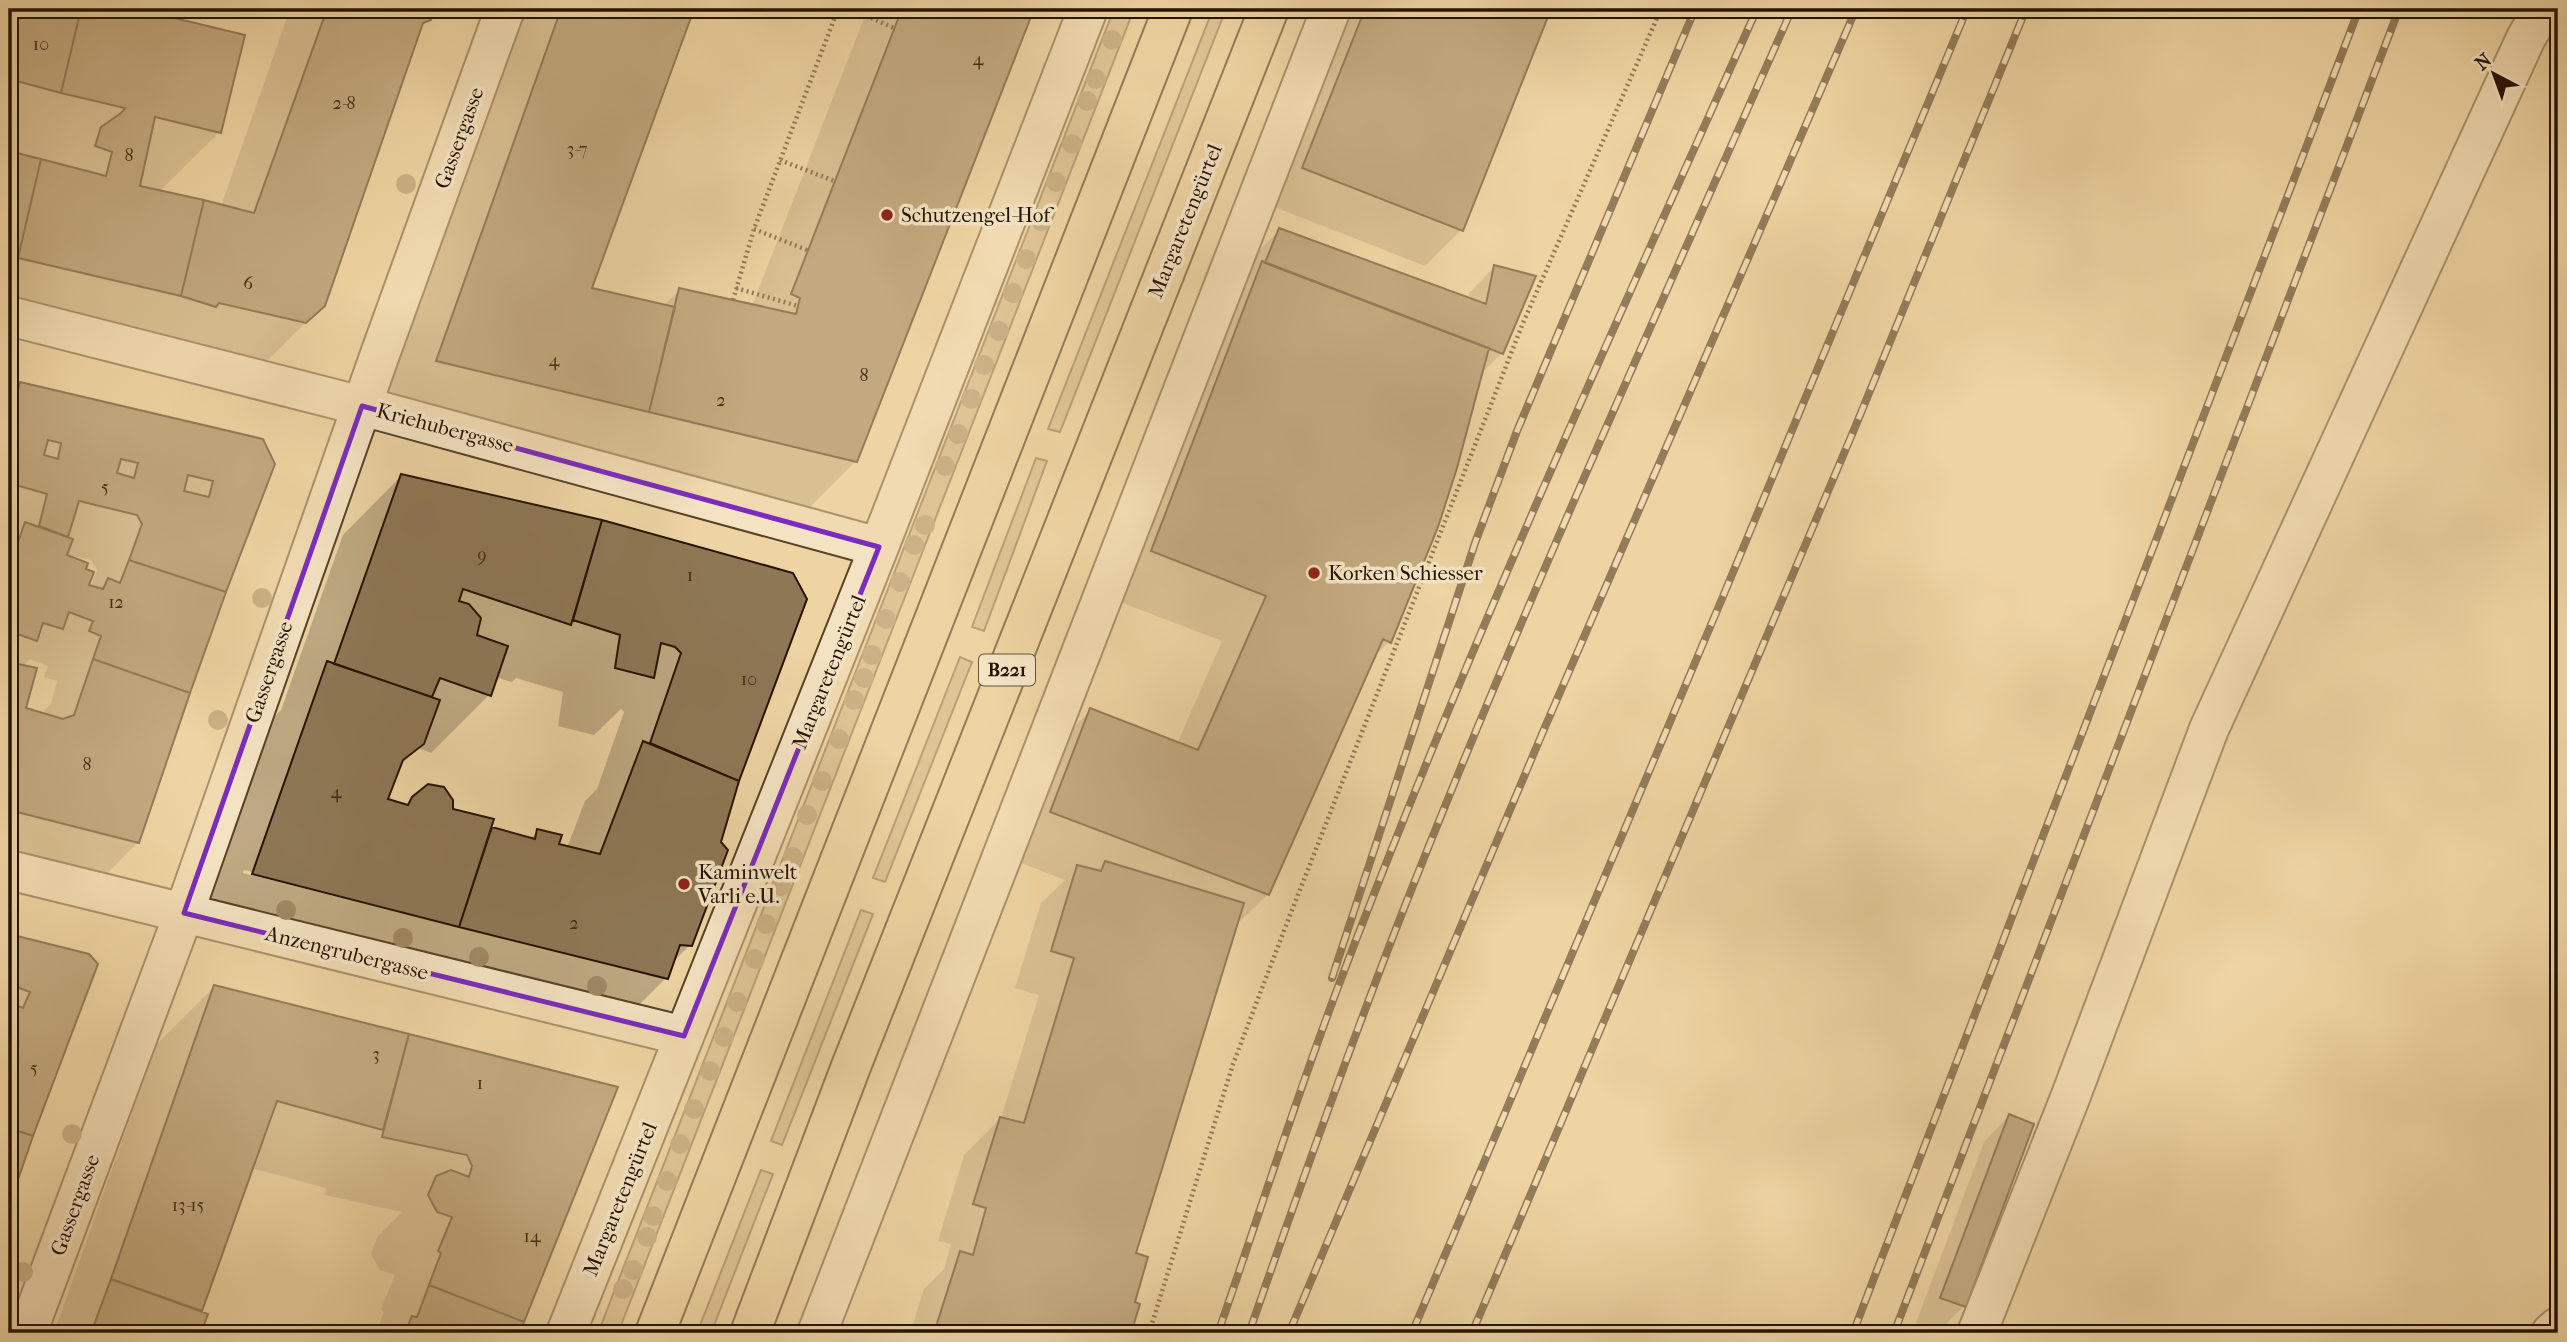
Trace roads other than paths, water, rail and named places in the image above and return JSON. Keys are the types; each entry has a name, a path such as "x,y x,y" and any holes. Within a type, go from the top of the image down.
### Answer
{"main road":[{"path":"654,1333 1173,9"},
{"name":"Margaretengürtel","path":"750,1333 850,1069 1269,9"}],"street":[{"name":"Gassergasse","path":"27,1333 184,913 505,9"},
{"name":"Margaretengürtel","path":"566,1333 879,547 1088,9"},
{"path":"817,1333 1331,9"},
{"path":"1977,1333 2070,1098 2209,729 2526,38 2543,9"},
{"name":"Kriehubergasse","path":"9,316 362,406 879,547"},
{"name":"Anzengrubergasse","path":"9,870 684,1036"},
{"path":"2550,1333 2558,1327"}],"railway":[{"path":"1332,978 1475,543 1517,431 1695,9"},
{"path":"1218,1333 1322,1030 1436,740 1540,495 1757,9"},
{"path":"1249,1333 1360,1023 1445,806 1591,463 1792,9"},
{"path":"1289,1333 1545,727 1856,9"},
{"path":"1412,1333 1967,9"},
{"path":"1472,1333 1856,425 2026,9"},
{"path":"1853,1333 2359,9"},
{"path":"1894,1333 2399,9"}],"place":[{"name":"Schutzengel-Hof","path":"887,215"},
{"name":"Korken Schiesser","path":"1314,573"},
{"name":"Kaminwelt Varli e.U.","path":"684,884"}]}
